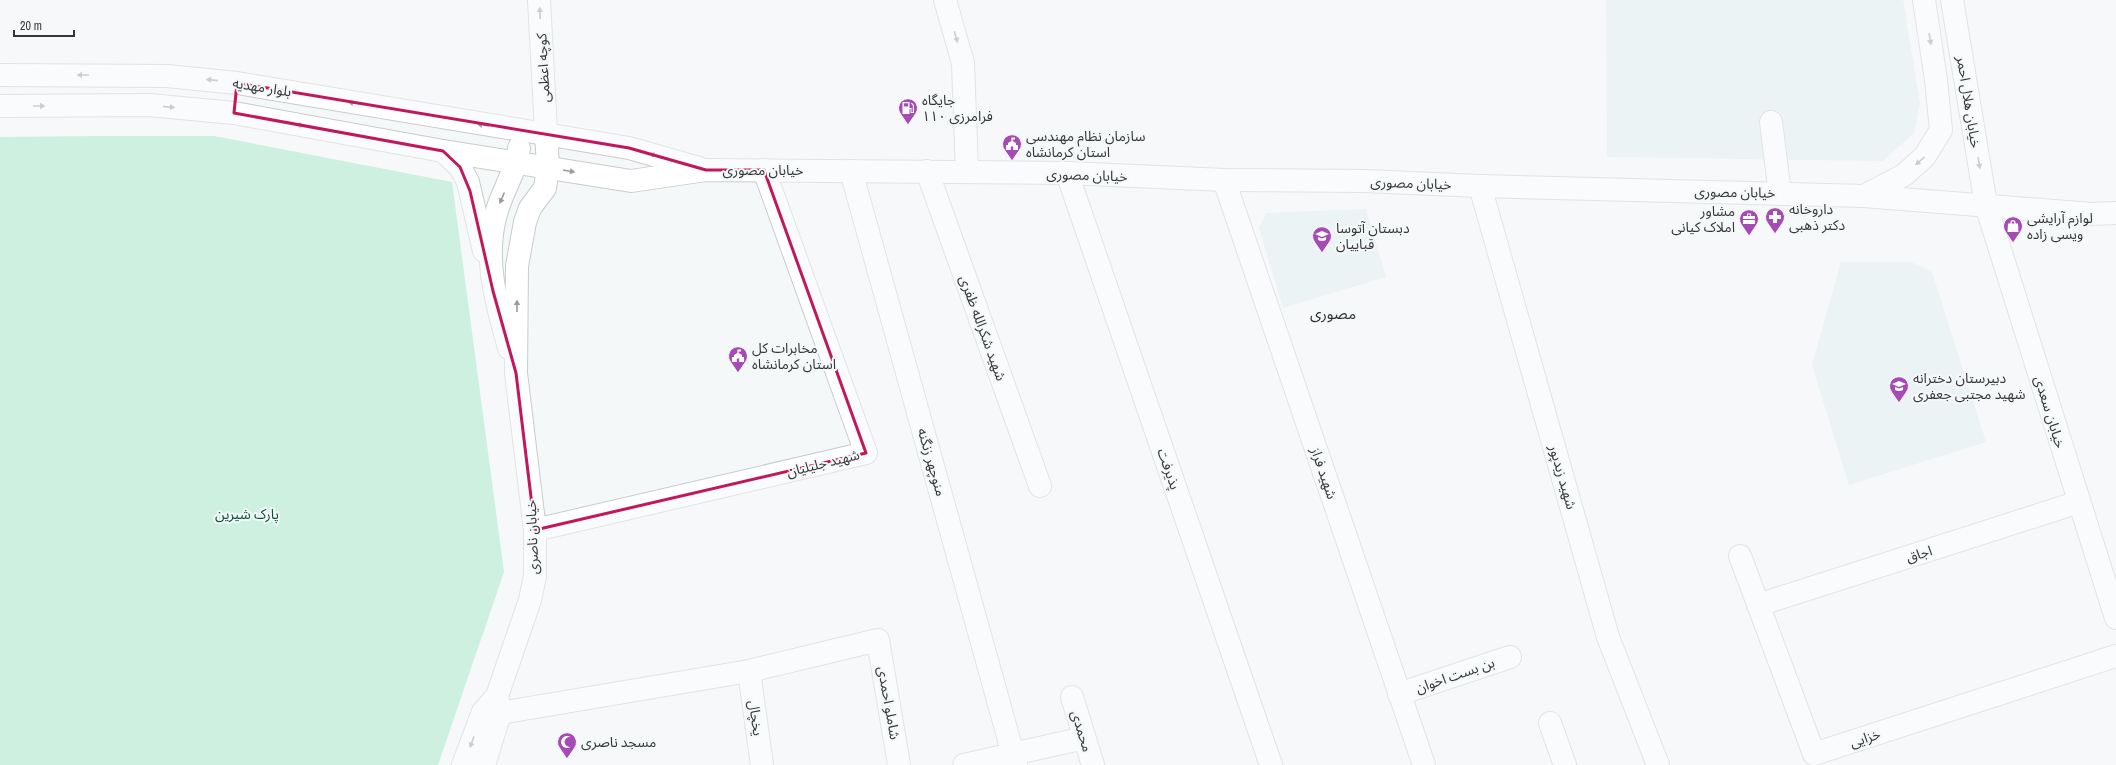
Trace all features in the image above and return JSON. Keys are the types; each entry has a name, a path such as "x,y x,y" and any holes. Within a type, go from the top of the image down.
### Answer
{"street":[{"name":"کوچه اعظمی","path":"539,0 548,168"},
{"path":"945,0 963,63 967,171"},
{"path":"1864,196 1904,175 1925,156 1940,130 1936,80 1924,0"},
{"name":"خیابان هلال احمر","path":"1952,0 1986,205"},
{"name":"بلوار مهدیه","path":"0,75 167,76 236,83 521,131"},
{"path":"234,113 236,83"},
{"path":"0,106 149,105 234,113 443,151 517,162"},
{"path":"1771,122 1780,194"},
{"name":"خیابان مصوری","path":"521,131 629,148 706,170"},
{"name":"خیابان ناصری","path":"516,373 493,291 490,255 492,230 500,201 517,162 521,131"},
{"path":"443,151 460,167 468,182 493,291"},
{"name":"خیابان مصوری","path":"517,162 631,182 706,170 1067,173 1224,180 1366,181 1480,186 1864,196 2092,214 2116,214"},
{"name":"خیابان ناصری","path":"463,765 493,707 530,600 535,576 535,530 516,373 517,266 524,222 530,208 545,188 548,168"},
{"name":"شهید جلیلیان","path":"535,530 866,453 764,170"},
{"name":"منوچهر زنگنه","path":"851,171 1014,760"},
{"name":"شهید شکرالله ظفری","path":"927,171 1040,486"},
{"name":"پذیرفت","path":"1067,173 1271,765"},
{"name":"شهید فراز","path":"1224,180 1424,765"},
{"name":"شهید زیدپور","path":"1480,186 1608,637 1658,765"},
{"name":"خیابان سعدی","path":"1986,205 2116,618"},
{"name":"اجاق","path":"1758,605 2079,502"},
{"name":"خزایی","path":"1740,556 1814,754 2116,656"},
{"name":"شاملو احمدی","path":"750,671 878,640 899,765"},
{"name":"بن بست اخوان","path":"1399,694 1510,657"},
{"path":"493,707 750,671"},
{"name":"یخچال","path":"750,671 762,765"},
{"name":"محمدی","path":"1072,697 1092,765"},
{"name":"خیابان ناصری","path":"484,765 493,707"},
{"path":"1550,723 1565,765"},
{"path":"964,765 1014,760 1084,738"}],"highlighted area":[{"path":"237,83 629,148 706,170 764,170 866,453 535,530 516,373 493,291 470,191 460,167 443,151 234,113"}],"shaded area":[{"path":"1606,0 1903,0 1920,104 1914,133 1883,161 1607,157"},
{"name":"دبستان آتوسا قباییان","path":"1366,209 1386,277 1283,308 1259,228 1266,213"},
{"name":"دبیرستان دخترانه شهید مجتبی جعفری","path":"1841,262 1911,262 1932,272 1986,442 1849,485 1812,365"}],"green space":[{"name":"پارک شیرین","path":"214,136 452,182 504,572 438,765 0,765 0,137"}],"place":[{"name":"جایگاه فرامرزی ۱۱۰","path":"908,125"},
{"name":"سازمان نظام مهندسی استان کرمانشاه","path":"1012,161"},
{"name":"داروخانه دکتر ذهبی","path":"1775,234"},
{"name":"مشاور املاک کیانی","path":"1749,236"},
{"name":"لوازم آرایشی ویسی زاده","path":"2013,243"},
{"name":"دبستان آتوسا قباییان","path":"1322,253"},
{"name":"مخابرات کل استان کرمانشاه","path":"738,373"},
{"name":"دبیرستان دخترانه شهید مجتبی جعفری","path":"1899,403"},
{"name":"مسجد ناصری","path":"567,759"}],"district":[{"name":"مصوری","path":"1333,313"}]}
